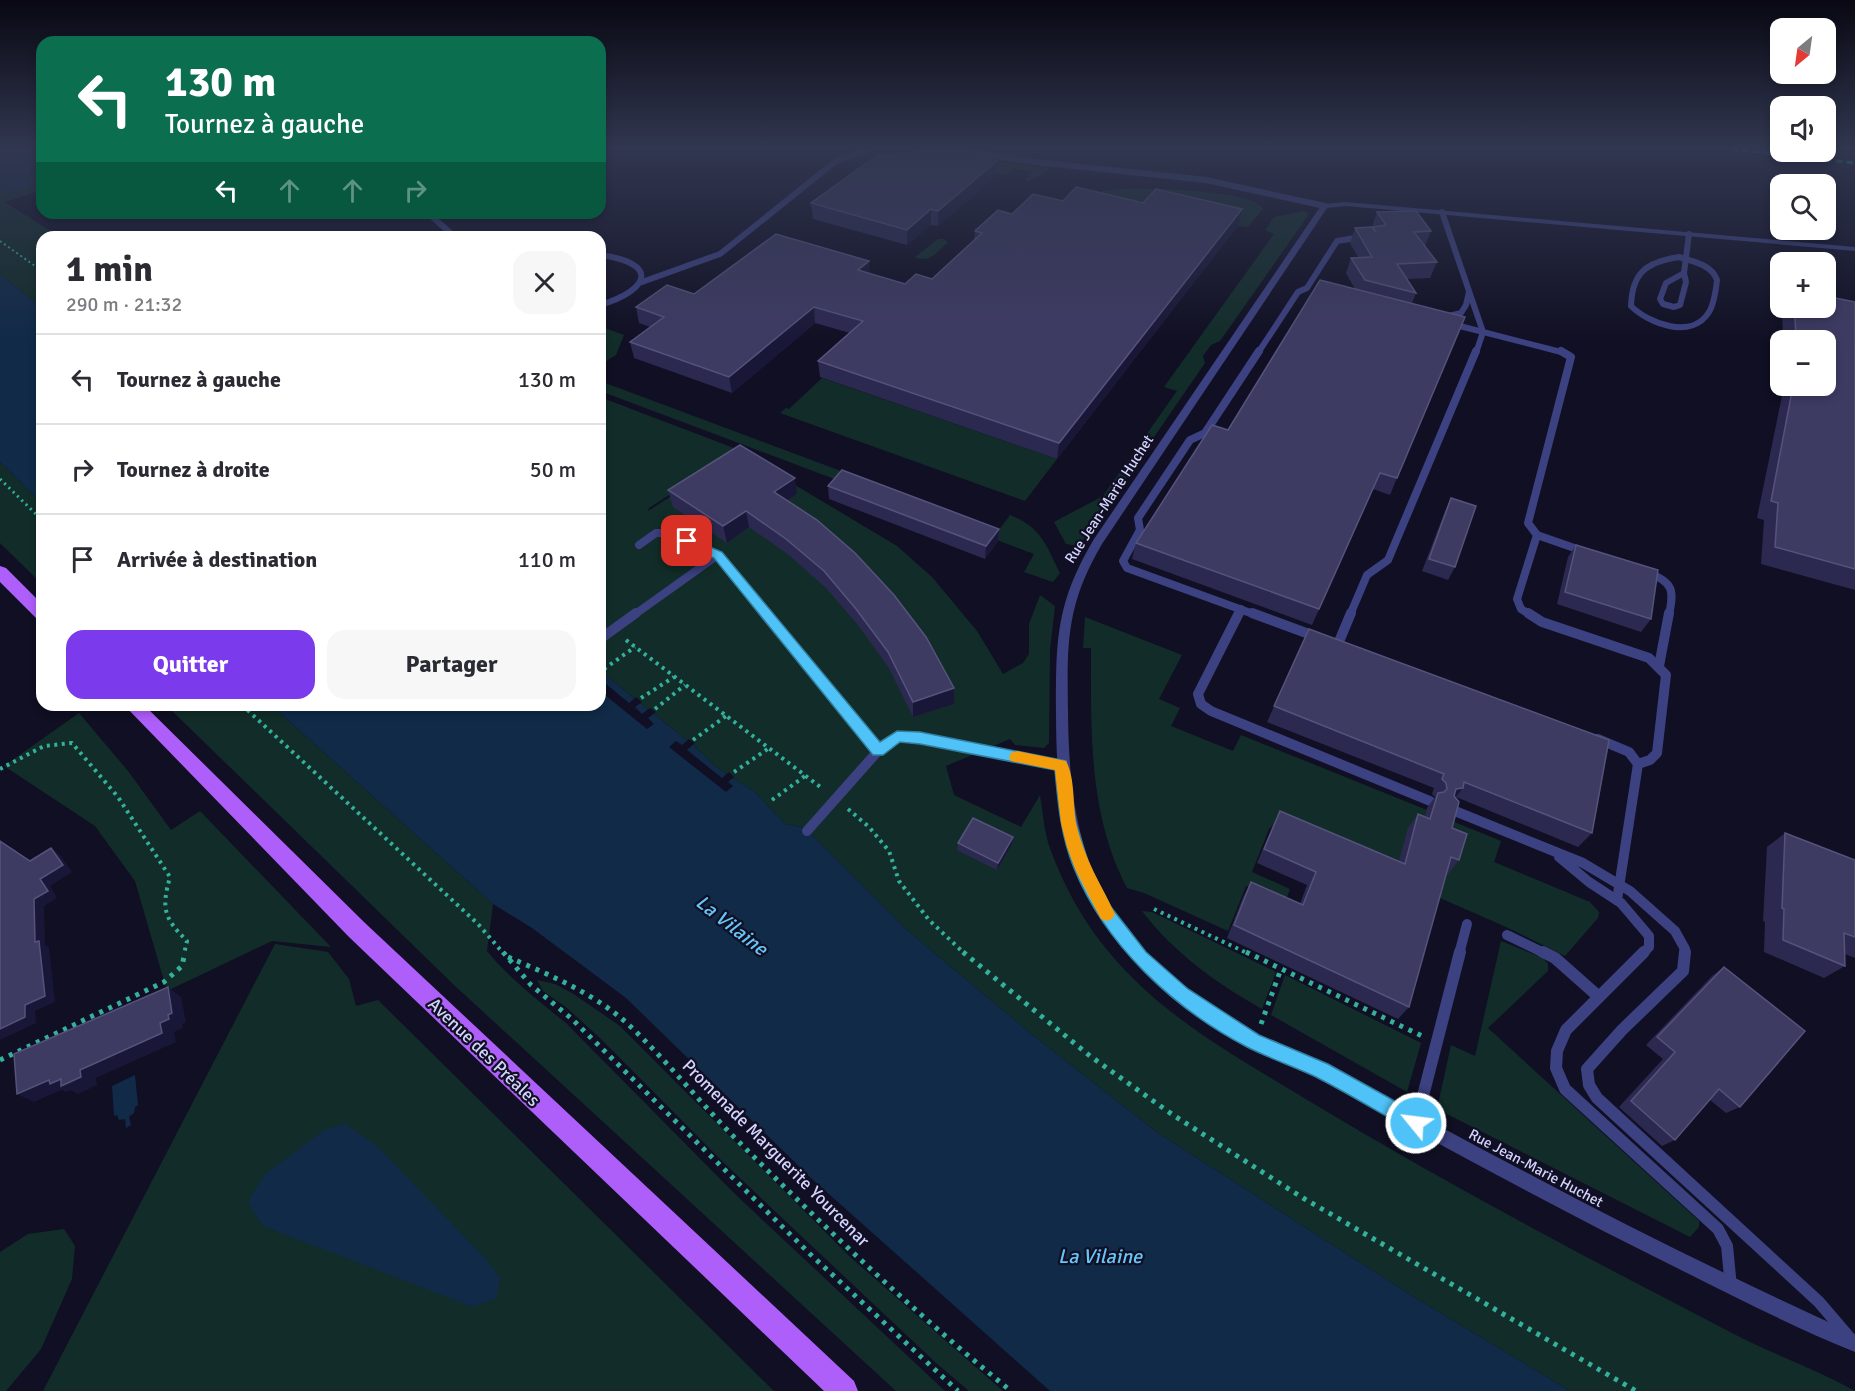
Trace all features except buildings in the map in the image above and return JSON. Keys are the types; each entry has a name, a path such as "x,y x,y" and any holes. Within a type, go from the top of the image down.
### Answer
{"main road":[{"path":"0,572 36,608"},
{"name":"Avenue des Préales","path":"139,711 380,952 844,1391"}],"street":[{"name":"Rue Jean-Marie Huchet","path":"1320,214 1081,570 1063,624 1061,765 1068,823 1081,867 1106,912 1133,949 1159,976 1205,1012 1253,1041 1322,1071 1416,1123 1731,1287 1855,1342"},
{"path":"1463,214 1855,249"}],"lane":[{"path":"642,282 720,254 770,214"},
{"path":"1338,644 1367,575 1388,560 1482,338 1483,332 1443,214"},
{"path":"434,219 448,231"},
{"path":"1684,273 1666,283 1660,299 1663,304 1674,307 1680,305 1686,282 1684,273 1689,234"},
{"path":"1307,288 1337,241 1342,238 1367,237"},
{"path":"606,256 629,260 640,266 644,274 642,282 634,291 606,303"},
{"path":"1679,257 1687,259 1695,261 1715,274 1717,280 1710,310 1706,315 1690,326 1680,326 1658,323 1636,313 1631,302 1640,270 1662,260 1679,257"},
{"path":"1318,290 1307,288 1298,291 1204,433 1190,440 1138,518 1140,530 1123,561 1127,568 1349,648"},
{"path":"1469,292 1466,305 1461,313 1438,319 1564,352 1571,357 1527,523 1537,535 1592,554"},
{"path":"639,545 656,533 671,533 718,555 878,750"},
{"path":"1537,535 1517,599 1521,609 1542,622 1649,658 1666,675 1657,753 1650,760 1638,764"},
{"path":"606,635 718,555"},
{"path":"1635,568 1657,576 1670,585 1673,595 1659,666"},
{"path":"1241,609 1198,694 1202,704 1211,711 1430,801"},
{"path":"1586,735 1629,752 1638,764 1617,900"},
{"path":"807,831 878,750 897,737 920,738 1061,765"},
{"path":"1450,809 1583,863 1630,891 1675,931 1685,949 1683,971 1622,1030 1587,1069 1588,1085 1597,1098 1819,1302 1855,1342"},
{"path":"1553,851 1589,882 1617,900 1649,936 1649,947 1566,1030 1557,1051 1556,1068 1560,1079 1565,1089 1718,1229 1727,1246 1731,1287"},
{"path":"1416,1123 1467,924"},
{"path":"1507,934 1555,958 1599,997"}],"path":[{"path":"0,241 36,267"},
{"path":"0,479 36,514"},
{"path":"613,630 869,827 889,850 900,881 928,920 954,945 1090,1056 1173,1115 1303,1198 1636,1391"},
{"path":"606,668 635,647"},
{"path":"641,698 674,677"},
{"path":"655,709 686,685"},
{"path":"249,711 462,908 531,985 572,1019 810,1254 958,1391"},
{"path":"693,740 726,716"},
{"path":"0,769 50,744 63,741 72,743 118,796 170,877 164,914 168,922 187,941 182,966 164,981 138,996 0,1060"},
{"path":"734,772 769,748"},
{"path":"772,801 805,776"},
{"path":"1154,909 1436,1042"},
{"name":"Promenade Marguerite Yourcenar","path":"507,957 558,978 629,1025 738,1141 834,1233 937,1331 1011,1391"},
{"path":"1253,1041 1281,969"}],"green space":[{"path":"0,214 24,214 51,231 36,231 36,303 0,274"},
{"path":"1141,214 1259,214 1248,227"},
{"path":"1308,214 1220,341 1211,345 1203,356 1205,363 1079,546 1066,544 1054,522 1103,496 1177,391 1164,387 1274,234 1265,230 1274,217"},
{"path":"938,239 948,242 929,258 915,257"},
{"path":"606,328 624,335 616,355 606,361"},
{"path":"822,378 1057,459 1025,501 780,413 786,408 789,409"},
{"path":"606,383 999,530 1010,515 1029,525 1041,538 1060,573 1053,582 1024,572 1034,554 606,393"},
{"path":"606,399 739,450 649,508 648,511 740,452 897,546 932,577 977,631 1003,674 1023,663 1029,654 1029,624 1040,595 1055,606 1050,650 1049,743 1044,748 1015,745 1010,739 946,766 954,795 1021,827 1040,795 1049,844 1075,904 1099,940 1129,975 1176,1016 1255,1068 1465,1191 1732,1333 1855,1391 1570,1391 1414,1297 1158,1133 1029,1032 908,931 813,836 801,827 785,824 755,792 716,767 693,745 606,676"},
{"path":"0,462 36,497 36,578 0,543"},
{"path":"1085,617 1182,655 1159,699 1180,708 1171,726 1233,751 1241,735 1427,810 1420,833 1447,819 1501,841 1494,862 1590,902 1599,912 1598,918 1565,956 1504,926 1273,825 1269,829 1252,872 1290,889 1285,903 1246,886 1228,931 1144,893 1127,888 1114,860 1098,801 1092,741 1091,648 1083,648"},
{"path":"172,711 278,711 493,904 487,951 505,971 566,1023 736,1195 945,1391 896,1391 454,985"},
{"path":"79,713 128,771 171,830 200,811 331,947 272,941 167,991 135,881 95,826 4,766"},
{"path":"1142,911 1152,912 1276,972 1262,1009 1228,989 1182,954"},
{"path":"1501,941 1543,958 1548,964 1548,971 1488,1028 1699,1221 1699,1227 1690,1237 1437,1109 1451,1045 1475,1056"},
{"path":"275,944 328,952 349,979 356,1006 378,1000 774,1391 43,1391"},
{"path":"1285,975 1421,1043 1407,1092 1271,1015"},
{"path":"537,980 555,984 572,993 620,1026 849,1256 1003,1391 969,1391 935,1362 725,1164 601,1039 567,1008 543,991"},
{"path":"64,1229 75,1246 72,1279 41,1349 6,1391 0,1391 0,1252 28,1234"}],"water":[{"path":"0,274 36,303 36,497 0,462"},
{"name":"La Vilaine","path":"606,676 693,745 716,767 755,792 785,824 801,827 813,836 908,931 1029,1032 1158,1133 1414,1297 1570,1391 1050,1391 812,1179 626,998 532,928 493,904 278,711 606,711"},
{"path":"135,1075 138,1105 129,1117 131,1125 126,1128 125,1119 119,1120 117,1115 114,1116 112,1086"},
{"path":"345,1124 376,1145 484,1257 500,1278 496,1298 473,1307 263,1226 248,1202 265,1174 326,1129"}],"pier":[{"path":"606,684 629,703 636,697 642,702 635,707 642,714 650,708 656,712 648,718 654,724 647,729 606,696"},
{"path":"689,739 695,743 687,750 722,778 729,772 734,777 728,782 733,786 726,792 669,747 676,741 682,745"}],"slow traffic":[{"path":"1017,757 1061,765 1068,823 1074,847 1092,890 1107,914"}],"route":[{"path":"687,541 718,555 878,750 897,737 920,738 1061,765 1068,823 1081,867 1106,912 1140,958 1205,1012 1253,1041 1322,1071 1416,1123"}]}
